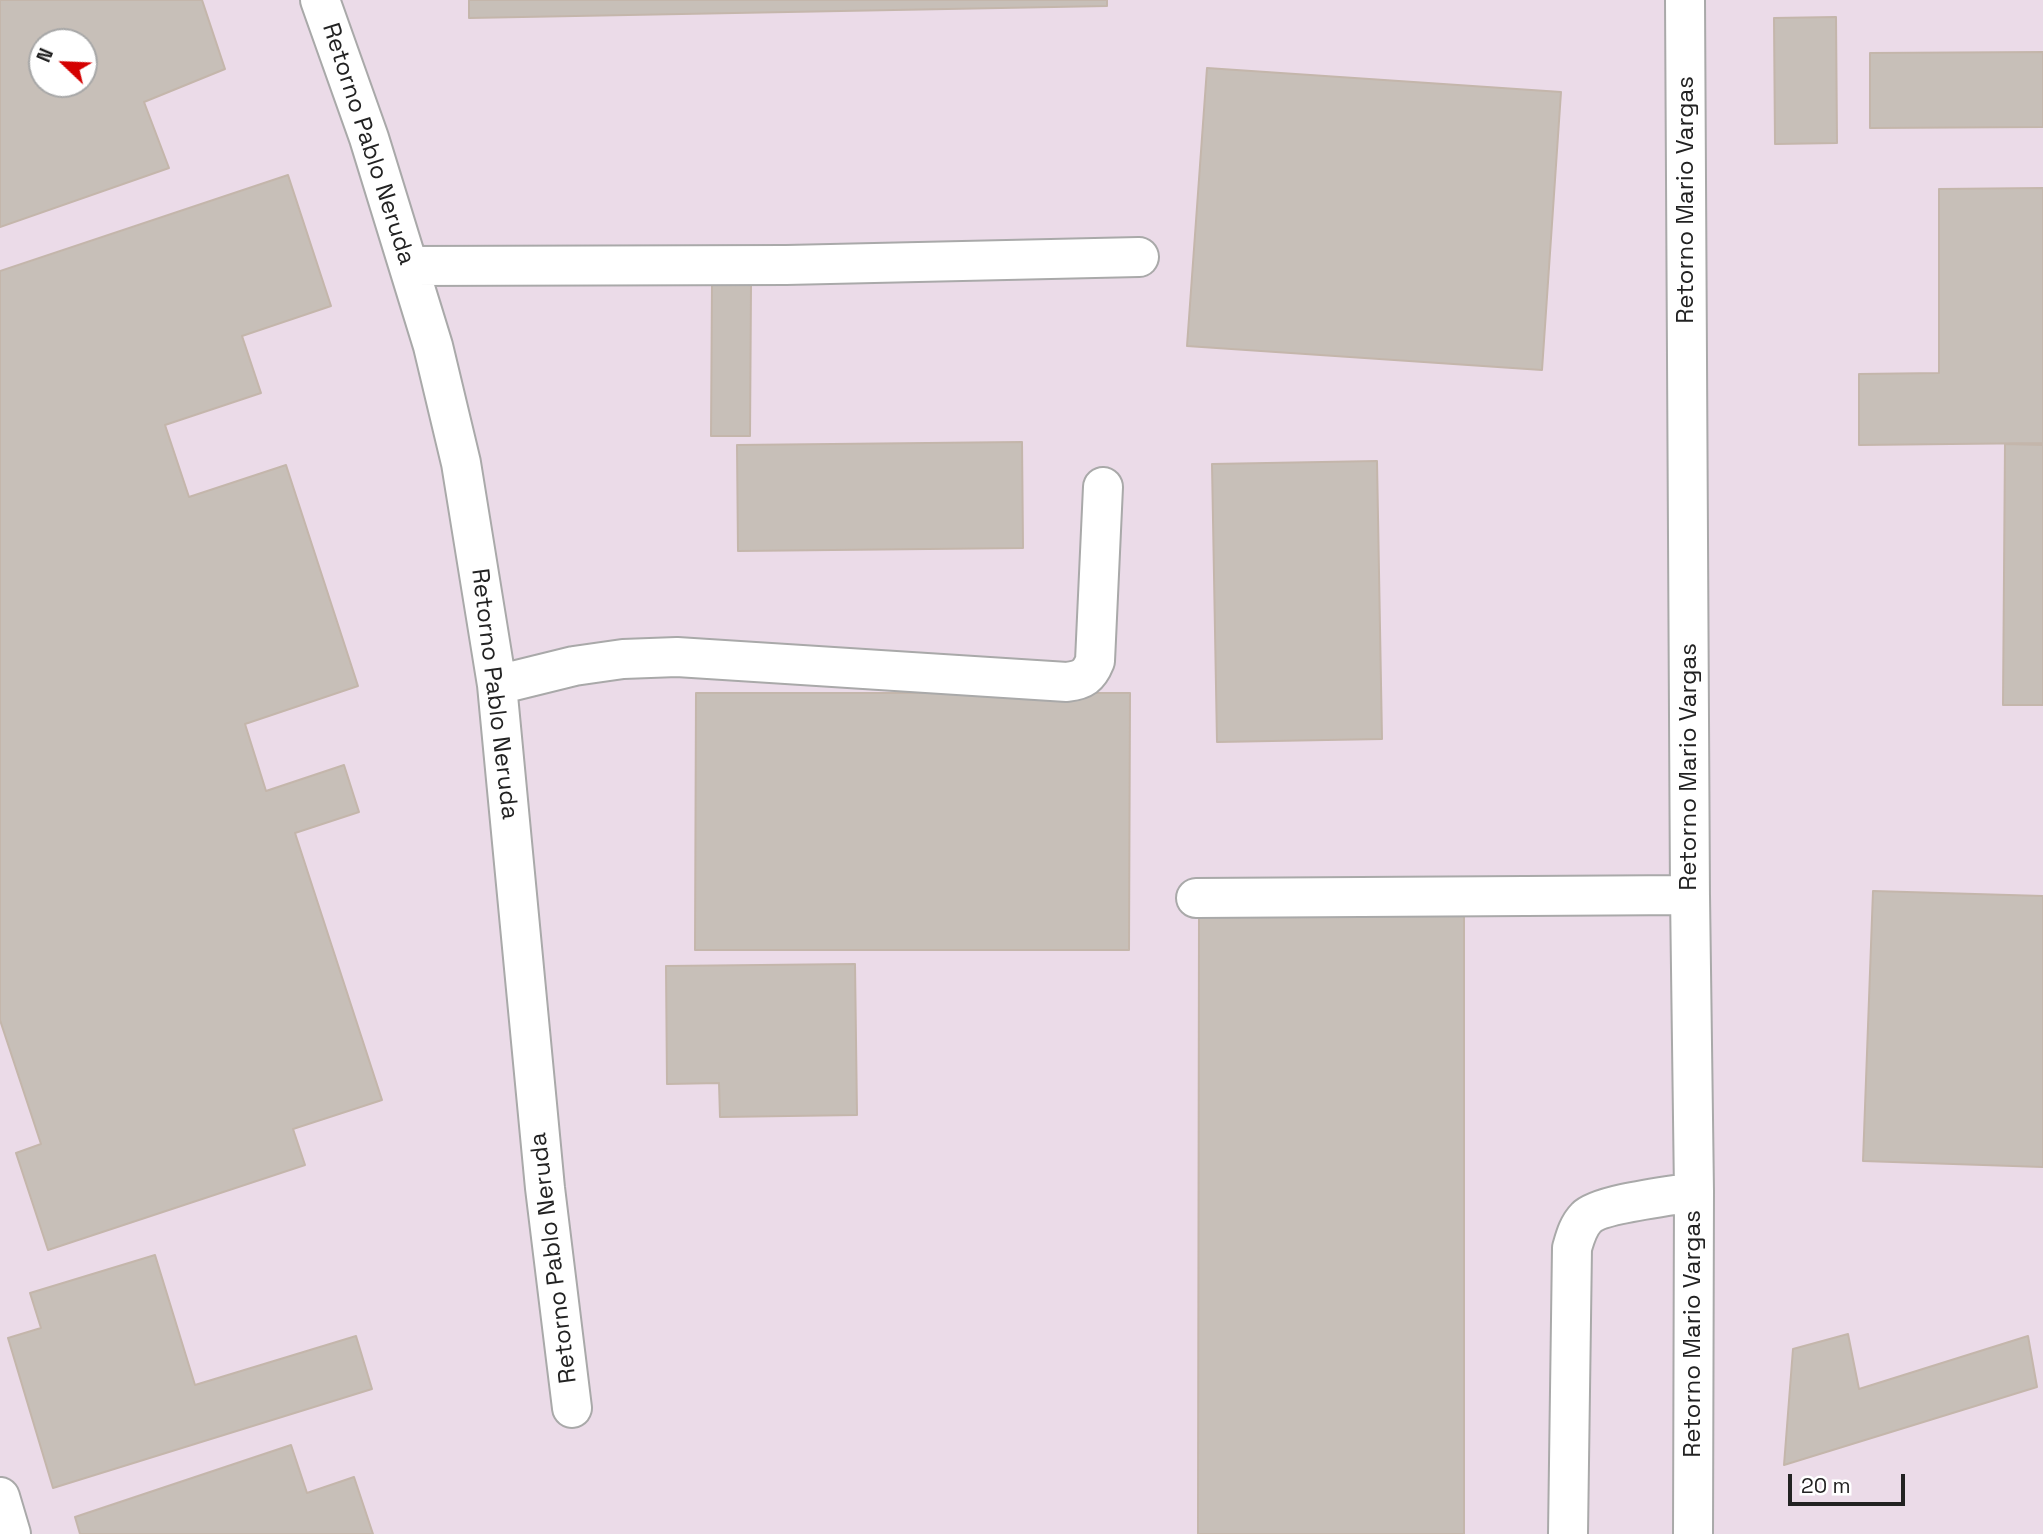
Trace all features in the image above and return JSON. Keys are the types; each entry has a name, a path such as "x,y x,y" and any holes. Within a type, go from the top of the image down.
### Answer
{"lane":[{"name":"Retorno Pablo Neruda","path":"320,0 369,138 409,266 433,346 461,463 497,685 545,1188 572,1408"},
{"name":"Retorno Mario Vargas","path":"1685,0 1689,895 1694,1192 1693,1534"},
{"path":"409,266 786,264 1139,257"},
{"path":"497,685 598,662 677,657 1067,682 1082,680 1091,673 1095,661 1103,487"},
{"path":"1196,898 1689,895"},
{"path":"1568,1534 1572,1248 1578,1228 1587,1216 1601,1209 1694,1192"},
{"path":"0,1497 11,1534"}],"shaded area":[{"path":"0,0 2043,0 2043,1534 0,1534"}],"building":[{"path":"0,0 202,0 225,69 144,102 169,168 0,227"},
{"path":"469,0 1107,0 1107,6 469,18"},
{"path":"1836,17 1837,143 1775,144 1774,18"},
{"path":"2043,52 2043,127 1870,128 1870,53"},
{"path":"1207,68 1561,92 1542,370 1187,346"},
{"path":"288,175 331,306 242,336 261,393 165,425 189,497 286,465 358,686 245,724 266,791 344,765 359,812 295,833 382,1100 293,1129 305,1165 48,1250 16,1153 41,1144 0,1020 0,271"},
{"path":"2043,188 2043,443 1859,445 1859,374 1939,373 1939,189"},
{"path":"751,284 750,436 711,436 712,285"},
{"path":"1022,442 1023,548 738,551 737,445"},
{"path":"2005,444 2043,445 2043,705 2003,705"},
{"path":"1377,461 1382,739 1217,742 1212,464"},
{"path":"696,693 1130,693 1129,950 695,950"},
{"path":"1873,891 2043,896 2043,1167 1863,1161"},
{"path":"1464,913 1464,1534 1198,1534 1199,914"},
{"path":"855,964 857,1115 720,1117 719,1083 667,1084 666,966"},
{"path":"155,1255 195,1385 356,1336 372,1389 53,1488 8,1338 41,1328 30,1293"},
{"path":"1848,1334 1859,1389 2028,1336 2037,1387 1784,1465 1793,1349"},
{"path":"291,1445 307,1493 354,1477 373,1534 80,1534 75,1517"}]}
